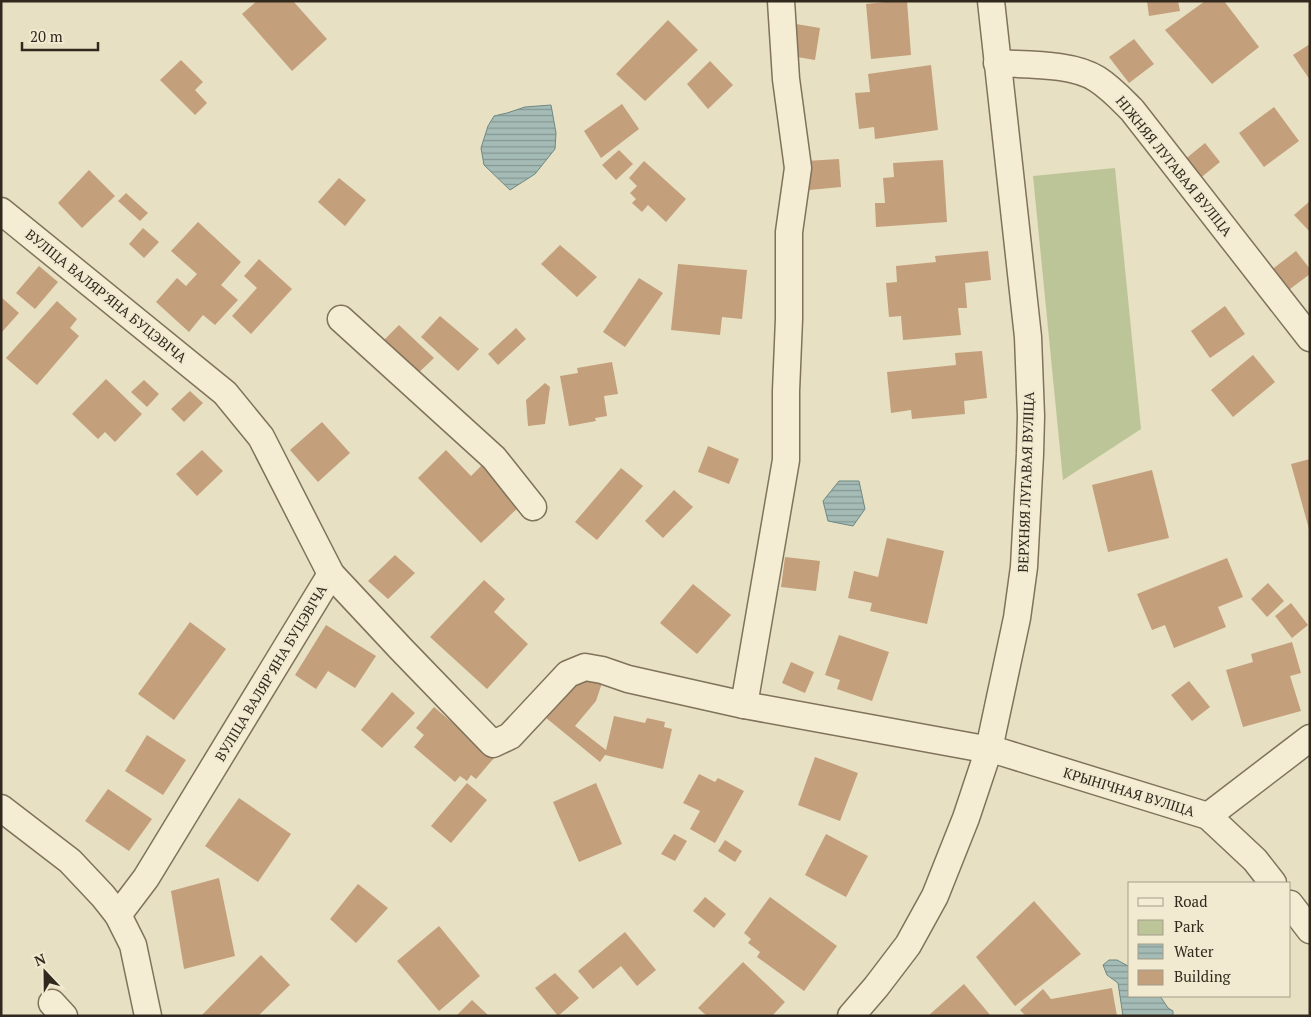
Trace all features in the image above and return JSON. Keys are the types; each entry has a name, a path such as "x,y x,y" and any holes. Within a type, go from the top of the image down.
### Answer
{"street":[{"path":"744,705 786,460 789,232 798,168 786,79 781,1"},
{"name":"ВЕРХНЯЯ ЛУГАВАЯ ВУЛІЦА","path":"852,1016 908,945 935,896 966,818 989,749 1017,618 1024,567 1030,416 1028,337 990,1"},
{"name":"НІЖНЯЯ ЛУГАВАЯ ВУЛІЦА","path":"997,63 1058,67 1078,71 1096,78 1113,91 1132,110 1310,338"},
{"name":"ВУЛІЦА ВАЛЯР'ЯНА БУЦЭВІЧА","path":"1,211 225,393 261,437 331,574 146,878 118,915"},
{"path":"341,319 494,458 533,507"},
{"name":"КРЫНІЧНАЯ ВУЛІЦА","path":"331,574 493,744 510,736 568,674 585,667 602,670 628,678 744,705 989,749 1208,816 1255,860 1272,882"},
{"path":"1208,816 1310,738"},
{"path":"1,808 70,861 118,915 133,945 148,1016"},
{"path":"1291,905 1310,930"}],"green space":[{"path":"1115,168 1141,429 1063,480 1033,176"}],"water":[{"path":"551,105 556,133 555,149 535,174 510,190 484,165 481,148 488,126 494,116 525,107"},
{"path":"839,481 859,481 865,509 853,526 828,521 823,501"},
{"path":"1109,960 1117,960 1128,966 1128,997 1161,997 1168,1008 1173,1011 1173,1016 1123,1016 1118,983 1107,975 1103,965"}],"building":[{"path":"257,1 293,1 327,39 292,71 242,14"},
{"path":"907,1 911,55 871,59 866,4"},
{"path":"1147,1 1178,1 1180,11 1149,16"},
{"path":"1205,1 1224,1 1259,47 1212,84 1165,30"},
{"path":"668,20 698,50 645,101 616,74"},
{"path":"796,24 820,28 815,60 791,56"},
{"path":"1134,39 1154,64 1129,83 1109,57"},
{"path":"1310,44 1310,80 1293,55"},
{"path":"181,60 203,82 195,90 207,103 195,115 160,80"},
{"path":"710,61 733,85 708,109 687,84"},
{"path":"931,65 938,130 875,139 874,127 859,129 855,93 870,92 868,74"},
{"path":"622,104 639,129 601,158 584,131"},
{"path":"1274,107 1299,141 1264,167 1239,133"},
{"path":"1205,143 1220,162 1198,180 1183,161"},
{"path":"619,150 633,164 616,180 602,165"},
{"path":"839,159 841,187 809,190 806,161"},
{"path":"943,160 947,222 876,227 875,203 885,203 883,178 894,177 893,163"},
{"path":"644,161 686,199 666,222 648,205 642,212 632,203 636,199 630,193 637,186 629,178"},
{"path":"89,170 115,196 82,228 58,203"},
{"path":"339,178 366,200 345,226 318,202"},
{"path":"126,193 148,213 140,221 118,201"},
{"path":"1310,201 1310,232 1294,215"},
{"path":"198,222 241,262 221,285 238,300 215,325 203,315 189,332 156,302 177,278 186,286 197,274 171,251"},
{"path":"143,228 159,242 144,258 129,244"},
{"path":"560,245 597,277 577,297 541,264"},
{"path":"988,251 991,280 965,283 967,308 958,308 961,335 903,340 901,316 889,317 886,283 897,282 896,266 936,262 935,256"},
{"path":"1296,251 1310,269 1310,274 1286,292 1270,271"},
{"path":"259,259 292,289 251,334 232,316 257,288 244,276"},
{"path":"678,264 747,270 742,319 722,317 720,335 671,330"},
{"path":"39,266 58,282 35,309 16,293"},
{"path":"639,278 663,293 625,347 603,332"},
{"path":"1,297 19,313 1,333"},
{"path":"57,301 77,319 70,328 79,336 37,385 6,358"},
{"path":"1225,306 1245,334 1210,358 1191,331"},
{"path":"440,316 479,349 458,371 421,337"},
{"path":"399,325 434,358 413,378 378,346"},
{"path":"516,328 526,339 498,365 488,354"},
{"path":"982,351 987,398 964,401 965,414 912,419 911,410 891,413 887,372 956,365 955,353"},
{"path":"1253,355 1275,382 1233,417 1211,390"},
{"path":"612,362 618,394 604,396 607,416 595,418 596,421 569,426 560,376 578,373 577,368"},
{"path":"106,379 142,414 115,442 105,432 98,439 72,414"},
{"path":"144,380 159,394 147,407 131,392"},
{"path":"545,383 550,387 545,424 528,426 526,400"},
{"path":"190,391 203,403 184,422 171,409"},
{"path":"322,422 350,453 318,482 290,450"},
{"path":"708,446 739,459 729,484 698,472"},
{"path":"202,450 223,471 197,496 176,474"},
{"path":"446,450 471,476 483,464 522,504 481,543 418,478"},
{"path":"1310,459 1310,529 1309,529 1291,464"},
{"path":"621,468 643,486 597,540 575,522"},
{"path":"1152,470 1169,538 1108,552 1092,485"},
{"path":"674,490 693,507 663,538 645,521"},
{"path":"887,538 944,551 927,624 870,611 872,603 848,598 854,571 878,577"},
{"path":"395,555 415,573 388,599 368,581"},
{"path":"785,557 820,561 816,591 781,587"},
{"path":"1227,558 1243,597 1218,607 1226,627 1174,648 1165,625 1152,630 1137,594"},
{"path":"484,580 505,599 494,612 528,644 487,689 430,637"},
{"path":"1268,583 1284,601 1267,617 1251,599"},
{"path":"693,584 731,615 697,654 660,623"},
{"path":"1291,603 1308,625 1292,638 1275,616"},
{"path":"190,622 226,649 174,720 138,694"},
{"path":"326,625 376,656 355,688 328,671 316,689 295,675"},
{"path":"839,635 889,652 872,701 837,689 840,680 825,675"},
{"path":"1292,642 1301,673 1290,676 1301,711 1243,727 1226,670 1253,662 1251,654"},
{"path":"791,662 814,672 805,693 782,683"},
{"path":"585,679 602,683 596,701 575,726 606,750 614,716 645,723 647,718 665,722 664,727 672,729 663,769 605,755 600,762 545,717 574,682"},
{"path":"1189,681 1210,707 1192,721 1171,695"},
{"path":"392,692 415,713 382,748 361,730"},
{"path":"434,707 494,758 476,779 471,775 467,781 460,776 455,782 414,747 424,735 416,728"},
{"path":"147,735 186,760 163,795 125,771"},
{"path":"815,757 858,773 840,821 798,805"},
{"path":"699,774 715,782 718,778 744,791 715,843 690,829 700,811 683,803"},
{"path":"467,783 487,800 451,843 431,826"},
{"path":"596,783 622,844 579,862 553,802"},
{"path":"108,789 152,819 129,851 85,821"},
{"path":"239,798 291,834 258,882 205,846"},
{"path":"674,834 687,841 675,861 661,854"},
{"path":"826,834 868,856 846,897 805,875"},
{"path":"725,840 742,851 735,862 718,851"},
{"path":"219,878 235,956 184,969 171,891"},
{"path":"358,884 388,908 356,943 330,919"},
{"path":"705,897 726,914 714,928 693,911"},
{"path":"770,897 837,946 804,991 757,957 760,952 748,943 751,939 744,933"},
{"path":"1034,901 1081,954 1015,1006 976,957"},
{"path":"439,926 480,976 439,1011 397,961"},
{"path":"625,932 656,970 637,986 621,966 593,989 578,971"},
{"path":"261,955 290,985 258,1016 201,1016"},
{"path":"743,962 785,1002 772,1016 707,1016 698,1008"},
{"path":"555,973 579,998 558,1016 535,988"},
{"path":"964,984 991,1016 928,1016"},
{"path":"1112,988 1117,1016 1026,1016 1020,1010 1043,989 1051,999"},
{"path":"472,1000 489,1016 456,1016"}]}
